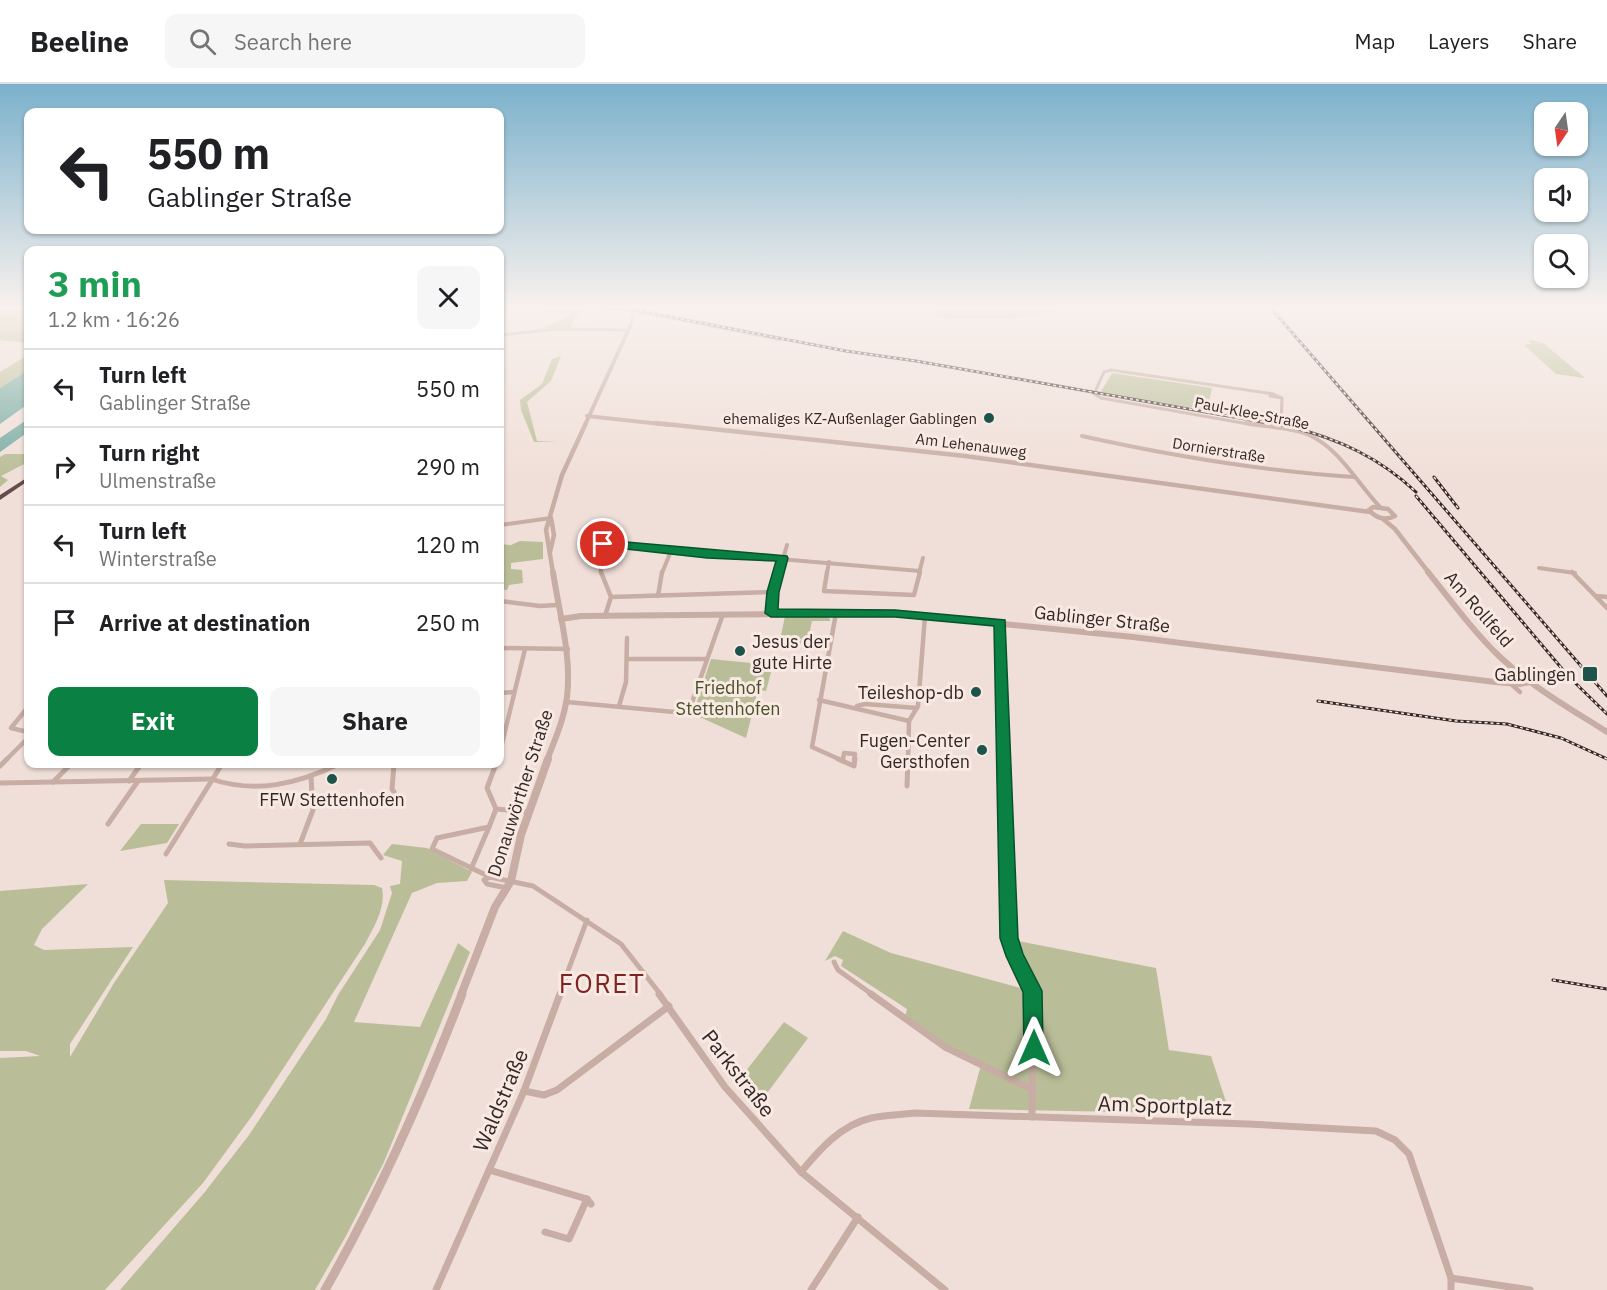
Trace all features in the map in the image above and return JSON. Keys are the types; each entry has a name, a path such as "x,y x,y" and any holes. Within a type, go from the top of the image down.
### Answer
{"highway":[{"path":"0,492 24,477"},
{"path":"0,498 24,482"}],"street":[{"path":"587,417 612,362"},
{"name":"Paul-Klee-Straße","path":"1272,397 1111,370 1104,372 1094,393 1095,396 1101,398 1300,432 1329,445 1380,507"},
{"path":"1272,397 1282,398 1281,424"},
{"path":"1272,397 1282,406"},
{"name":"Am Lehenauweg","path":"587,417 976,457 1371,509"},
{"name":"Donauwörther Straße","path":"325,1290 390,1167 447,1035 495,907 509,884 528,812 567,702 570,678 568,650 557,605 550,552 553,546 551,518 562,475 587,417"},
{"name":"Donauwörther Straße","path":"575,445 575,440 587,417"},
{"path":"585,426 592,421 606,418"},
{"name":"Dornierstraße","path":"1082,436 1139,449 1288,473 1354,477"},
{"path":"1372,499 1371,509 1380,507 1394,513 1395,516 1392,519 1383,519"},
{"name":"Am Rollfeld","path":"1371,509 1395,529 1472,627 1501,658 1530,682 1582,718 1607,732"},
{"path":"504,525 551,518"},
{"name":"Am Rollfeld","path":"1392,519 1395,529"},
{"path":"605,616 611,597 598,570 599,551 609,532"},
{"path":"603,544 920,571"},
{"path":"771,613 773,592 787,545"},
{"path":"658,596 663,568 671,550"},
{"path":"829,562 823,589 827,592 914,595 923,558"},
{"path":"1539,568 1573,571 1607,608"},
{"path":"611,597 773,592"},
{"path":"1596,596 1607,597"},
{"path":"504,602 540,606 557,605"},
{"path":"837,612 812,745 843,760"},
{"name":"Gablinger Straße","path":"561,619 605,616 837,612 925,616 1133,637 1511,684 1530,682"},
{"path":"567,702 685,713 689,711 723,614"},
{"path":"907,786 909,721 917,708 920,690 925,616"},
{"path":"1000,623 1009,938 1015,956 1033,991 1032,1117"},
{"path":"619,706 626,682 627,638"},
{"path":"504,648 568,650"},
{"path":"504,738 525,649"},
{"path":"627,659 707,659"},
{"path":"1511,684 1521,692"},
{"path":"504,693 514,692"},
{"path":"819,700 857,706 865,704 917,708"},
{"path":"857,706 865,711 909,721"},
{"path":"24,710 11,728 24,731"},
{"path":"0,766 24,742"},
{"path":"53,782 67,768"},
{"path":"129,781 138,768"},
{"path":"166,854 219,768"},
{"path":"0,783 211,779 225,785 242,788 290,783 330,768"},
{"path":"394,768 392,789 394,792"},
{"path":"471,869 496,809 488,788 495,768"},
{"path":"300,844 313,810 311,777"},
{"path":"108,824 138,781"},
{"path":"496,809 528,812"},
{"name":"Parkstraße","path":"489,827 437,838 432,849 471,869 509,884 533,886 621,944 669,1006 729,1093 801,1172 945,1290"},
{"path":"229,843 245,846 370,843 381,858"},
{"name":"Waldstraße","path":"436,1290 524,1091 587,920"},
{"path":"834,962 838,970 945,1047 1033,1090"},
{"path":"524,1091 544,1095 557,1090 669,1006"},
{"name":"Am Sportplatz","path":"801,1172 832,1138 858,1123 872,1118 914,1113 1248,1124 1376,1131 1390,1135 1403,1144 1409,1154 1451,1278 1451,1290"},
{"path":"489,1170 589,1201 569,1239 545,1232"},
{"path":"811,1290 858,1217"},
{"path":"1451,1278 1530,1290"}],"green space":[{"path":"16,362 24,362 24,373 0,388 0,372"},
{"path":"551,362 558,362 551,381 527,402 537,441 558,442 534,442 521,410 520,400 542,384"},
{"path":"1543,362 1566,362 1585,378 1556,374"},
{"path":"1112,373 1212,388 1207,410 1100,393"},
{"path":"5,454 24,454 24,464 1,476 8,480 0,487 0,457"},
{"path":"520,541 543,542 543,559 511,563 511,569 522,570 523,583 509,585 507,590 504,590 504,544 511,545"},
{"path":"785,616 827,616 830,621 812,621 807,645 779,645"},
{"name":"Friedhof Stettenhofen","path":"711,659 773,665 766,691 758,690 746,738 693,714"},
{"path":"141,824 179,824 167,843 120,851"},
{"path":"392,844 427,848 472,872 467,881 437,883 412,893 354,1022 420,1027 458,943 470,952 384,1162 315,1290 120,1290 204,1193 249,1135 326,1019 338,995 380,930 392,893 390,886 400,884 402,861 383,855"},
{"path":"164,880 374,885 382,888 383,895 378,917 365,944 252,1116 203,1183 105,1290 0,1290 0,1058 40,1056 26,1051 0,1051 0,891 88,884 42,929 34,945 44,950 133,947 70,1044 70,1057 114,983 168,903"},
{"path":"843,931 891,953 1032,991 1025,976 1018,941 1156,968 1169,1050 1211,1056 1230,1114 969,1109 981,1065 945,1047 905,1017 907,1009 841,966 843,960 835,956 825,961"},
{"path":"784,1022 808,1038 756,1108 748,1099 751,1095 738,1081"}],"water":[{"path":"24,373 24,407 0,424 0,388"},
{"path":"24,422 24,435 0,452 0,438"}],"railway":[{"path":"923,362 1291,427 1326,437 1358,451 1388,469 1416,492"},
{"path":"1318,362 1607,696"},
{"path":"1434,477 1458,508"},
{"path":"1416,496 1569,676"},
{"path":"1565,673 1569,676"},
{"path":"1569,676 1607,714"},
{"path":"1318,701 1456,721 1507,724 1561,738 1607,759"},
{"path":"1553,980 1607,989"}],"place":[{"name":"ehemaliges KZ-Außenlager Gablingen","path":"989,418"},
{"name":"Jesus der gute Hirte","path":"740,651"},
{"name":"Gablingen","path":"1590,674"},
{"name":"Teileshop-db","path":"976,692"},
{"name":"Fugen-Center Gersthofen","path":"982,750"},
{"name":"FFW Stettenhofen","path":"332,779"}],"district":[{"name":"FORET","path":"602,983"}],"route":[{"path":"603,544 707,554 783,558 773,592 771,613 864,612 1000,623 1009,938 1015,956 1033,991 1034,1048"}]}
